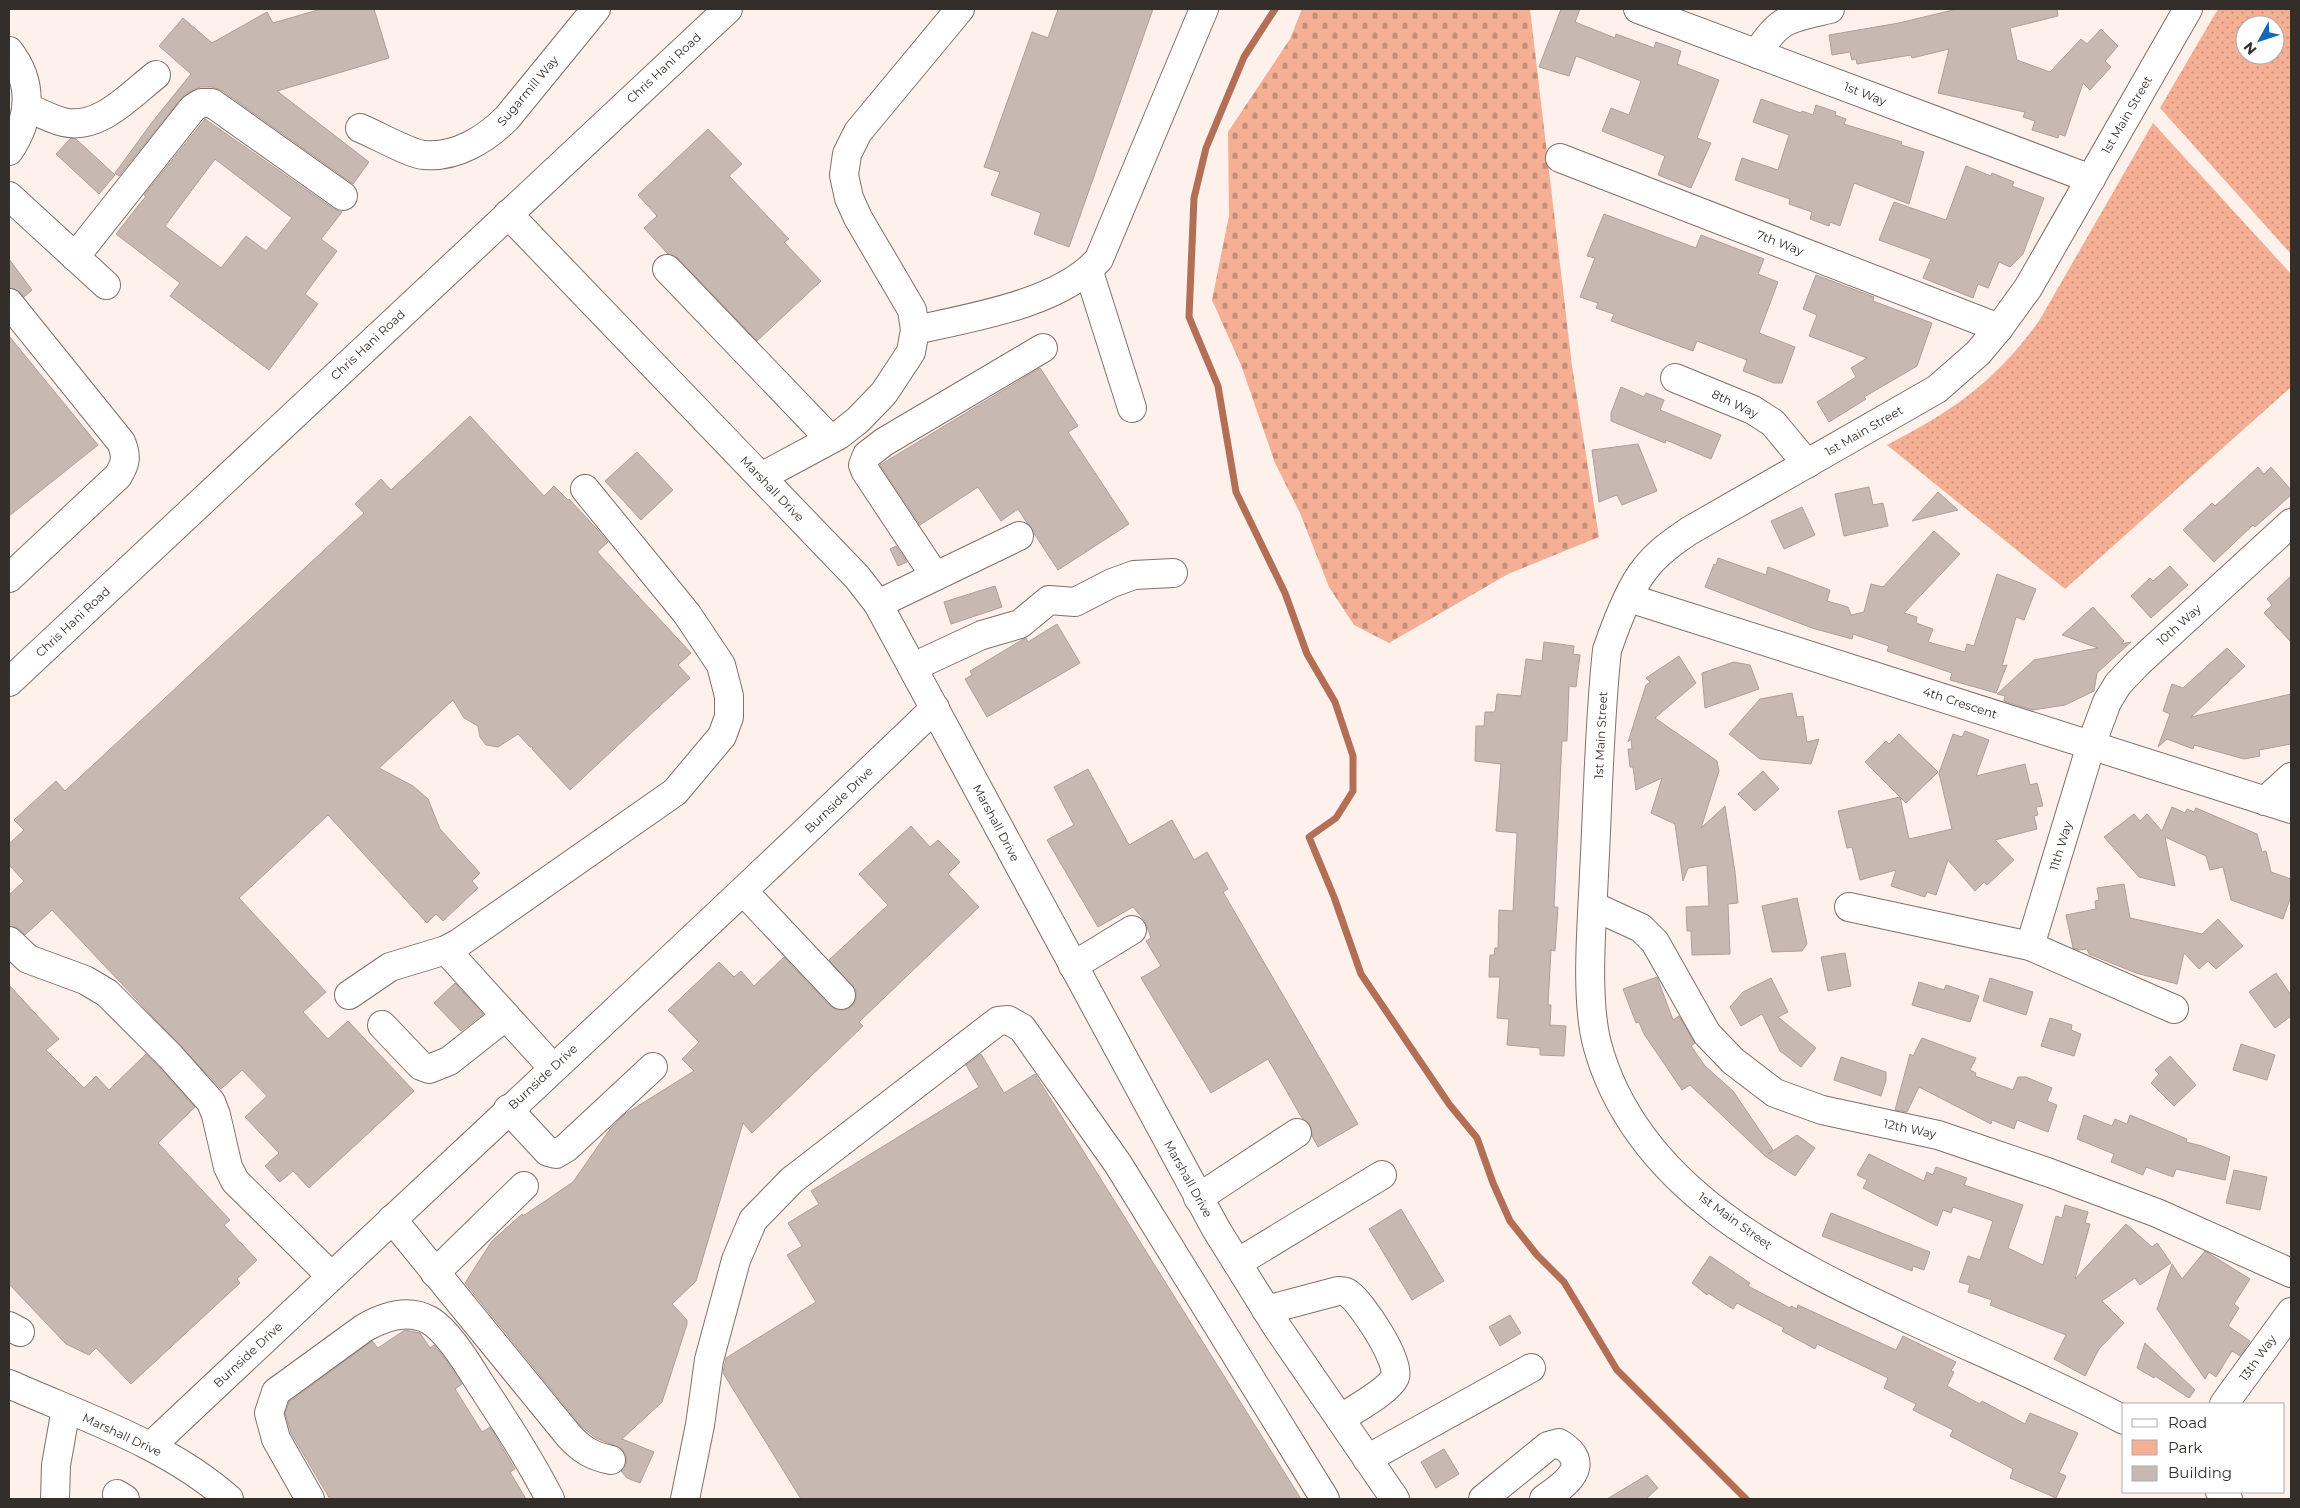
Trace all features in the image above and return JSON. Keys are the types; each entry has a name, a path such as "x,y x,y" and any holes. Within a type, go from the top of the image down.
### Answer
{"street":[{"name":"Sugarmill Way","path":"360,128 423,155 462,149 478,141 492,132 507,118 596,9"},
{"name":"Chris Hani Road","path":"9,682 728,9"},
{"path":"762,477 830,439 858,420 884,393 911,352 915,330 912,310 848,198 844,175 847,154 858,132 960,9"},
{"path":"915,330 1016,305 1073,281 1089,272 1099,260 1204,9"},
{"name":"1st Way","path":"1638,9 2091,179"},
{"path":"1757,54 1778,25 1791,18 1830,9"},
{"name":"1st Main Street","path":"2122,1419 1843,1289 1758,1240 1714,1210 1675,1175 1644,1140 1616,1092 1597,1044 1591,1003 1593,906 1607,650 1629,598 1644,570 1665,548 1689,531 1937,389 1978,353 2000,328 2028,288 2188,9"},
{"path":"9,51 20,66 26,84 27,107 17,140 9,151"},
{"path":"27,107 63,122 81,124 96,120 110,111 156,75"},
{"path":"75,257 193,108 201,103 212,103 343,196"},
{"name":"7th Way","path":"1560,158 2000,328"},
{"path":"9,196 106,285"},
{"name":"Marshall Drive","path":"508,214 857,577 878,604 1198,1198 1266,1310 1395,1499"},
{"path":"667,269 830,439"},
{"path":"1089,272 1132,408"},
{"path":"9,303 121,442 126,453 125,463 118,476 9,578"},
{"path":"935,576 866,472 863,465 867,455 884,442 1043,348"},
{"name":"8th Way","path":"1675,378 1752,410 1772,423 1807,464"},
{"path":"349,995 390,967 446,950 636,822 675,792 722,736 729,717 729,696 720,665 686,614 586,489"},
{"name":"10th Way","path":"2091,745 2107,702 2118,684 2138,663 2291,523"},
{"path":"878,604 1019,536"},
{"path":"913,667 982,636 1020,624 1049,600 1075,602 1112,583 1134,575 1173,573"},
{"name":"4th Crescent","path":"1629,598 2291,810"},
{"name":"Burnside Drive","path":"151,1446 508,1110 744,892 935,708"},
{"name":"11th Way","path":"2030,946 2091,745"},
{"path":"2265,801 2291,777"},
{"path":"744,892 841,995"},
{"name":"12th Way","path":"1593,906 1641,928 1656,942 1707,1034 1733,1061 1775,1093 1822,1110 1938,1135 2050,1173 2157,1213 2291,1273"},
{"path":"1850,907 2030,946 2174,1009"},
{"path":"1073,966 1132,930"},
{"path":"9,942 28,959 85,980 106,993 170,1056 211,1102 216,1115 228,1168 235,1181 331,1276"},
{"path":"446,950 553,1068"},
{"path":"382,1025 421,1066 429,1070 449,1061 506,1016"},
{"path":"685,1499 700,1425 708,1360 736,1260 753,1220 792,1180 998,1021 1008,1020 1022,1028 1118,1164 1325,1499"},
{"path":"508,1110 548,1152 556,1154 566,1148 653,1067"},
{"path":"1198,1198 1297,1133"},
{"path":"1237,1263 1382,1175"},
{"path":"435,1273 524,1186"},
{"path":"392,1219 569,1436 582,1450 611,1460"},
{"path":"1266,1310 1338,1290 1348,1292 1358,1303 1389,1350 1396,1370 1394,1378 1384,1388 1340,1419"},
{"name":"13th Way","path":"2225,1403 2291,1312"},
{"path":"310,1499 276,1439 269,1413 276,1392 364,1328 386,1317 409,1314 429,1320 456,1347 528,1457 550,1499"},
{"path":"1367,1459 1531,1368"},
{"name":"Marshall Drive","path":"9,1384 151,1446 211,1484 229,1499"},
{"path":"55,1499 56,1465 66,1409"},
{"path":"1482,1499 1548,1446 1559,1442 1571,1450 1576,1461 1575,1472 1567,1484 1544,1499"}],"green space":[{"path":"1302,9 1530,9 1572,366 1599,537 1508,574 1389,643 1354,625 1329,587 1300,513 1275,463 1241,365 1212,300 1229,216 1228,132 1290,39"},
{"path":"2218,9 2291,9 2291,254 2160,108"},
{"path":"2153,123 2291,274 2291,387 2065,589 1887,445 1932,420 1971,393 1989,378 2023,342 2039,321"}],"building":[{"path":"321,9 374,9 389,58 277,91 369,162 353,184 221,90 212,87 200,87 184,95 119,176 115,173 153,121 191,74 159,46 183,18 212,43 267,12 273,23"},
{"path":"1058,9 1153,9 1069,247 1034,234 1041,213 991,195 1000,172 984,167 1032,32 1048,38"},
{"path":"1561,9 1580,9 1575,22 1615,38 1616,34 1654,48 1656,42 1681,51 1677,64 1719,80 1697,138 1711,143 1691,188 1658,175 1665,156 1602,131 1611,108 1629,115 1641,81 1576,56 1569,76 1539,67"},
{"path":"1957,9 2057,9 2058,16 2010,28 2017,60 2050,72 2081,39 2087,44 2101,29 2118,46 2105,61 2111,67 2090,90 2083,83 2065,136 2059,134 2058,138 2032,130 2035,121 2023,117 2025,112 1938,93 1949,49 1912,58 1911,55 1857,64 1856,59 1852,60 1850,52 1832,55 1829,35 1899,23"},
{"path":"1761,99 1801,113 1802,111 1813,115 1816,105 1836,112 1835,115 1846,119 1844,124 1902,142 1901,145 1924,152 1909,204 1854,183 1840,226 1830,222 1829,226 1810,219 1812,212 1789,204 1790,199 1735,180 1742,158 1778,170 1789,135 1753,122"},
{"path":"205,119 334,209 342,212 321,239 337,251 305,294 318,304 269,370 170,296 180,283 116,234 146,196 144,195","holes":["215,159 292,218 266,251 246,236 221,268 165,226"]},
{"path":"708,129 742,164 729,176 789,239 784,242 821,281 757,341 678,258 668,254 644,228 657,216 638,195"},
{"path":"71,138 76,139 115,175 99,194 56,154"},
{"path":"1966,166 1991,176 1992,173 2014,182 2012,186 2044,198 2023,254 2010,267 1999,262 1988,288 1978,284 1973,298 1923,278 1931,259 1879,240 1894,202 1946,220"},
{"path":"1604,214 1696,248 1701,235 1764,259 1758,274 1778,282 1759,333 1795,347 1782,383 1774,383 1743,371 1747,360 1697,341 1693,351 1611,321 1614,314 1596,308 1598,303 1580,297 1595,258 1587,256"},
{"path":"9,259 32,290 24,297 15,289 9,288"},
{"path":"1816,275 1874,297 1873,301 1932,323 1917,366 1864,397 1866,399 1829,422 1817,402 1856,377 1851,368 1867,358 1809,336 1817,315 1803,309"},
{"path":"9,336 98,445 9,516"},
{"path":"1040,368 1078,426 1068,432 1129,524 1058,570 1018,509 1001,521 978,487 920,525 880,465"},
{"path":"1621,387 1644,397 1646,393 1664,400 1660,410 1721,435 1711,459 1666,440 1665,443 1611,421 1611,413"},
{"path":"470,416 544,496 554,486 569,499 608,542 597,552 691,653 678,665 690,678 570,790 532,749 533,747 530,747 518,734 498,747 486,745 480,737 478,726 464,718 453,700 379,768 413,786 428,799 440,829 480,873 472,881 478,888 443,921 436,914 427,923 328,815 239,898 326,992 303,1012 328,1039 348,1021 414,1091 309,1188 293,1171 280,1182 265,1166 279,1153 245,1117 267,1096 242,1070 221,1089 52,910 25,935 19,929 9,926 9,895 24,881 9,865 9,844 24,830 14,820 56,781 65,791 364,513 355,504 381,479 391,490"},
{"path":"1638,444 1657,491 1622,505 1617,495 1599,502 1592,450"},
{"path":"637,452 673,490 641,520 605,481"},
{"path":"2258,467 2264,474 2271,467 2291,490 2291,495 2255,527 2253,525 2214,562 2183,530 2212,503 2215,506"},
{"path":"1869,487 1873,505 1883,503 1888,526 1844,536 1835,494"},
{"path":"1938,492 1958,510 1912,521"},
{"path":"1802,507 1815,535 1784,549 1771,521"},
{"path":"1934,531 1960,554 1904,613 1917,617 1916,623 1933,629 1928,642 1965,652 1967,644 1974,646 1997,574 2036,589 2024,620 2016,617 2002,666 2007,665 1996,693 1950,680 1952,673 1887,651 1889,646 1853,634 1852,639 1812,628 1705,587 1718,558 1766,575 1768,567 1830,590 1827,601 1848,607 1851,615 1864,612 1871,584 1883,587"},
{"path":"896,546 907,562 898,566 890,549"},
{"path":"2170,566 2188,585 2151,618 2131,596 2150,578 2153,581"},
{"path":"2291,576 2291,642 2264,613 2272,605 2267,599"},
{"path":"995,586 1002,607 951,624 944,602"},
{"path":"2093,607 2124,641 2121,644 2131,642 2097,673 2094,691 2065,705 2033,710 2004,701 2005,696 1997,694 2034,660 2098,648 2062,635"},
{"path":"1057,624 1080,663 987,717 965,679 972,675 970,671 1022,640 1026,638 1028,642"},
{"path":"1544,642 1574,646 1573,654 1580,655 1576,687 1569,686 1567,741 1562,741 1554,907 1558,907 1555,951 1551,950 1548,1005 1551,1005 1550,1025 1566,1026 1564,1056 1540,1055 1540,1048 1507,1045 1509,1019 1497,1018 1500,977 1489,977 1490,955 1494,955 1495,948 1498,948 1499,910 1513,911 1517,833 1496,831 1501,764 1475,761 1476,726 1484,726 1485,712 1495,712 1497,694 1521,696 1526,659 1542,661"},
{"path":"2227,648 2245,666 2191,717 2291,694 2291,744 2259,750 2260,756 2244,759 2194,745 2193,749 2167,739 2158,747 2170,714 2163,711 2172,684 2183,688"},
{"path":"1679,656 1696,683 1655,718 1717,761 1719,771 1701,828 1725,806 1738,903 1728,904 1730,954 1692,955 1691,931 1687,931 1686,907 1709,906 1707,865 1688,868 1683,881 1675,824 1651,813 1662,778 1636,790 1633,767 1630,767 1628,749 1632,749 1631,739 1628,742 1646,685 1650,682 1646,678"},
{"path":"1734,662 1750,665 1759,689 1705,708 1702,673"},
{"path":"1792,693 1797,717 1803,716 1807,742 1819,739 1811,764 1760,759 1729,734 1760,699"},
{"path":"1965,731 1989,740 1976,776 2025,764 2030,785 2037,783 2043,806 2036,807 2038,815 2034,816 2037,829 1995,840 2014,860 1987,885 1984,882 1975,891 1948,860 1936,895 1927,892 1925,897 1891,886 1896,870 1860,880 1852,847 1847,848 1838,811 1900,797 1909,839 1952,829 1939,773 1953,734 1962,737"},
{"path":"1899,734 1938,772 1906,803 1865,762 1886,741 1889,744"},
{"path":"1088,769 1129,845 1172,820 1194,860 1207,852 1228,889 1223,892 1358,1124 1318,1147 1312,1136 1310,1125 1302,1118 1268,1059 1211,1093 1141,978 1161,966 1146,941 1151,938 1145,921 1133,907 1098,927 1047,840 1074,825 1054,787"},
{"path":"1763,771 1779,789 1755,811 1738,794"},
{"path":"2172,807 2185,813 2187,809 2194,812 2196,808 2257,834 2262,852 2266,851 2271,872 2291,879 2291,896 2283,919 2231,900 2223,867 2210,870 2206,856 2165,837 2175,886 2139,877 2104,837 2134,814 2140,821 2147,814 2162,831"},
{"path":"911,826 930,847 938,840 960,862 948,874 979,907 859,1022 863,1026 752,1133 743,1123 696,1281 672,1304 687,1320 687,1324 662,1402 622,1439 654,1452 640,1483 627,1478 621,1471 626,1463 626,1455 622,1449 596,1438 581,1426 465,1283 492,1241 522,1214 523,1216 573,1182 610,1129 625,1114 694,1071 682,1059 699,1042 668,1010 719,962 734,977 741,971 754,986 784,957 830,1006 836,1010 844,1010 852,1006 856,999 856,991 829,960 888,905 859,874"},
{"path":"2124,884 2130,918 2202,934 2218,919 2243,946 2216,969 2208,961 2199,969 2184,953 2177,984 2136,973 2089,954 2087,949 2079,950 2073,948 2066,915 2096,909 2095,901 2099,900 2097,888"},
{"path":"1797,898 1807,944 1802,951 1772,952 1762,906"},
{"path":"1845,953 1851,986 1828,991 1821,957"},
{"path":"2276,973 2291,995 2291,1016 2275,1028 2249,992"},
{"path":"1657,977 1673,1020 1679,1016 1695,1043 1691,1046 1705,1066 1733,1091 1773,1150 1768,1154 1797,1135 1815,1148 1795,1176 1765,1156 1690,1085 1682,1090 1644,1034 1639,1022 1636,1023 1623,989"},
{"path":"1771,978 1788,1012 1778,1017 1816,1048 1801,1067 1780,1051 1762,1014 1741,1026 1730,1007 1743,992"},
{"path":"1990,978 2033,992 2026,1015 1983,1001"},
{"path":"1919,982 1944,990 1946,985 1979,996 1970,1022 1912,1005"},
{"path":"455,983 483,1014 461,1031 434,1003"},
{"path":"9,985 59,1039 46,1050 84,1088 96,1076 109,1090 146,1054 159,1067 195,1107 158,1143 230,1220 224,1225 257,1260 237,1279 240,1283 131,1384 96,1348 89,1355 66,1344 9,1284"},
{"path":"2050,1018 2072,1025 2071,1030 2081,1034 2074,1056 2041,1046"},
{"path":"1922,1038 1976,1058 1970,1070 1976,1073 1975,1076 2013,1090 2018,1077 2026,1077 2052,1088 2047,1101 2057,1105 2048,1132 2017,1120 2014,1129 1992,1120 1991,1124 1919,1087 1907,1112 1895,1110 1910,1054 1913,1056"},
{"path":"2241,1044 2275,1055 2267,1080 2233,1070"},
{"path":"981,1054 1004,1093 1035,1074 1301,1499 801,1499 723,1373 726,1358 816,1302 787,1255 802,1246 788,1223 819,1204 811,1191 979,1087 966,1065"},
{"path":"2170,1056 2196,1085 2174,1106 2151,1083 2159,1074 2155,1070"},
{"path":"1841,1057 1886,1072 1886,1080 1881,1096 1834,1080"},
{"path":"2084,1115 2112,1126 2115,1119 2127,1124 2130,1115 2187,1139 2186,1142 2230,1157 2225,1180 2176,1169 2173,1177 2146,1167 2143,1175 2111,1162 2114,1154 2077,1139"},
{"path":"1869,1154 1924,1181 1927,1172 1933,1175 1936,1167 1967,1178 1964,1185 2023,1205 2008,1248 2043,1265 2056,1216 2062,1218 2065,1205 2088,1212 2085,1223 2090,1224 2075,1279 2126,1224 2152,1247 2157,1243 2171,1263 2140,1285 2135,1278 2102,1301 2124,1323 2099,1349 2085,1376 2054,1359 2066,1335 1990,1305 1992,1300 1968,1292 1970,1285 1959,1282 1968,1256 1980,1260 1993,1221 1953,1207 1951,1213 1943,1210 1937,1226 1863,1188 1867,1180 1857,1175"},
{"path":"2234,1170 2267,1177 2260,1210 2226,1203"},
{"path":"1401,1209 1444,1281 1412,1300 1369,1229"},
{"path":"1831,1213 1930,1252 1924,1270 1913,1266 1912,1271 1822,1236"},
{"path":"2205,1251 2250,1279 2234,1304 2239,1308 2228,1326 2250,1341 2240,1356 2232,1351 2216,1377 2209,1372 2205,1379 2157,1309 2172,1264 2182,1279"},
{"path":"1710,1256 1750,1283 1748,1286 1790,1308 1791,1306 1797,1309 1798,1305 1896,1350 1903,1336 1956,1362 1951,1371 1954,1372 1947,1386 1980,1404 1982,1401 2025,1424 2030,1413 2078,1433 2059,1473 2066,1476 2056,1498 2010,1478 2013,1469 1950,1436 1953,1430 1913,1410 1916,1404 1884,1388 1888,1378 1817,1344 1815,1349 1782,1331 1784,1328 1737,1303 1733,1309 1708,1293 1707,1295 1692,1283"},
{"path":"1510,1315 1521,1333 1500,1346 1489,1327"},
{"path":"405,1330 420,1333 430,1348 434,1345 444,1357 462,1384 455,1389 482,1432 490,1427 515,1469 510,1472 526,1499 330,1499 291,1433 285,1413 289,1402 372,1341 378,1348"},
{"path":"2145,1343 2195,1390 2189,1398 2155,1376 2154,1378 2137,1368"},
{"path":"1444,1449 1459,1474 1436,1488 1421,1462"},
{"path":"1647,1475 1658,1488 1646,1499 1607,1499"}],"waterway":[{"path":"1275,9 1244,57 1206,148 1194,198 1189,317 1218,386 1236,492 1285,593 1307,654 1335,702 1353,756 1353,791 1336,818 1309,837 1334,897 1361,974 1449,1104 1477,1138 1493,1183 1510,1221 1537,1255 1564,1282 1617,1370 1746,1499"}]}
